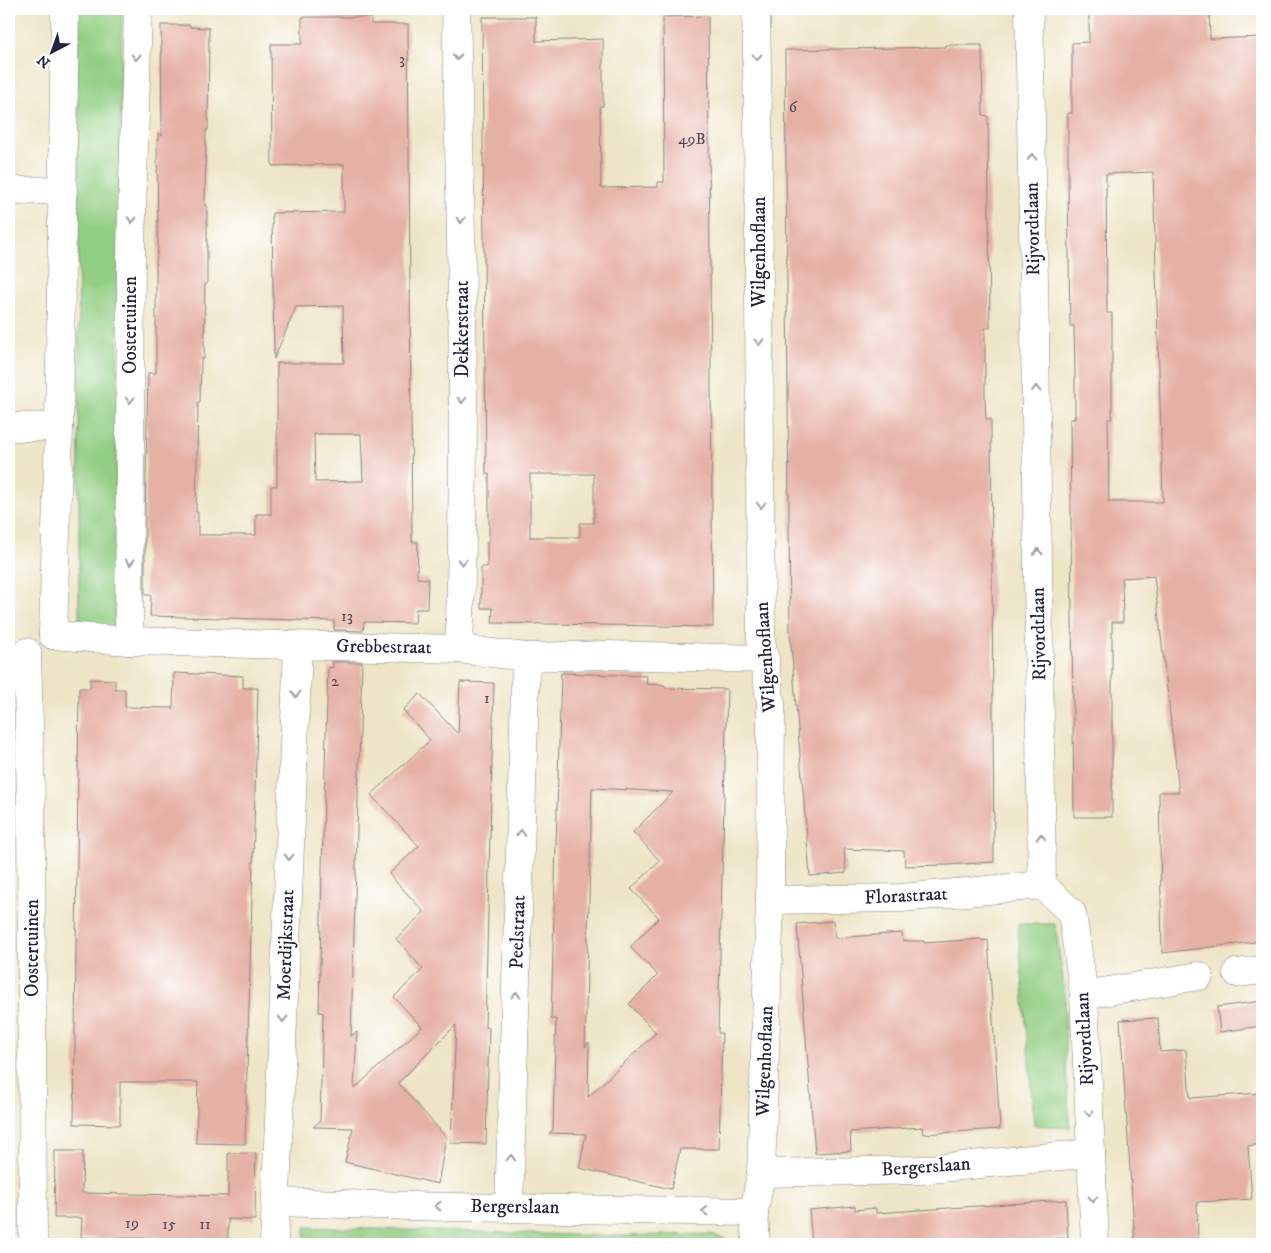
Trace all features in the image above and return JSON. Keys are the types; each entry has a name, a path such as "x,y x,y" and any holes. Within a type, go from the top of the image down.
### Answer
{"street":[{"path":"18,652 47,644 53,635 59,427 65,9"},
{"name":"Oostertuinen","path":"129,641 131,250 138,9"},
{"name":"Dekkerstraat","path":"456,9 461,222 463,528 459,649"},
{"name":"Wilgenhoflaan","path":"756,9 762,639 771,704 770,900 762,1173 754,1212 756,1244"},
{"name":"Rijvordtlaan","path":"1029,9 1042,885 1072,913 1084,995 1095,1244"},
{"path":"9,191 63,190"},
{"path":"9,427 59,427"},
{"name":"Grebbestraat","path":"53,635 129,641 459,649 526,657 625,655 765,659"},
{"name":"Moerdijkstraat","path":"274,1244 298,646"},
{"name":"Oostertuinen","path":"18,652 31,800 33,1244"},
{"name":"Peelstraat","path":"509,1207 526,657"},
{"name":"Florastraat","path":"770,900 901,898 1042,885"},
{"path":"1084,995 1199,976"},
{"name":"Bergerslaan","path":"762,1173 922,1170 1091,1153"},
{"name":"Bergerslaan","path":"275,1202 754,1212"}],"green space":[{"path":"78,9 118,9 122,15 114,628 79,626"},
{"path":"1018,924 1055,924 1065,993 1065,1052 1070,1128 1034,1125"},
{"path":"305,1227 611,1236 712,1234 725,1239 724,1244 305,1244"}],"building":[{"path":"1125,9 1209,9 1210,39 1262,37 1262,941 1162,953 1159,792 1179,792 1154,576 1122,578 1123,622 1112,622 1112,817 1074,817 1070,419 1075,419 1075,372 1074,326 1070,326 1068,184 1068,113 1072,113 1072,43 1089,42 1089,12 1125,11","holes":["1153,172 1163,502 1109,502 1108,419 1112,419 1112,313 1107,313 1106,174"]},
{"path":"708,16 713,627 492,623 493,608 481,608 481,567 487,567 487,542 489,542 489,474 486,474 482,17 536,17 536,41 603,39 603,106 600,106 601,188 658,187 658,182 664,182 663,17","holes":["530,474 594,474 594,523 580,523 580,537 530,537"]},
{"path":"302,17 371,17 371,24 408,24 412,542 418,542 417,578 428,579 427,609 416,609 415,623 364,622 363,631 334,630 334,621 150,616 151,595 145,595 145,522 148,373 156,373 158,133 162,136 161,25 190,25 190,27 209,28 205,206 207,205 207,284 205,284 204,359 201,359 200,402 198,402 196,512 198,512 198,535 256,535 256,514 271,514 271,486 277,486 277,363 344,363 343,306 296,307 274,359 272,213 344,212 344,164 272,166 271,44 302,44","holes":["314,434 361,434 363,481 315,482"]},
{"path":"946,45 982,45 983,115 988,116 990,328 985,328 985,396 986,419 991,419 994,862 905,866 904,851 844,849 846,873 810,876 790,632 785,50 946,47"},
{"path":"333,662 362,662 351,1036 357,1032 354,1089 422,1027 394,997 423,969 396,939 424,912 389,874 419,846 371,795 430,740 403,710 420,694 458,734 460,682 494,683 485,1027 489,1028 486,1144 451,1143 456,1025 398,1083 446,1137 438,1184 345,1162 353,1128 313,1127 320,1121 323,1013 319,1012 322,869 328,667 333,668"},
{"path":"174,673 243,676 243,688 258,688 245,1144 196,1143 198,1082 120,1082 120,1125 74,1124 79,688 90,688 90,679 115,680 115,689 125,689 125,707 173,708"},
{"path":"561,673 647,676 646,684 665,685 665,688 727,689 718,1033 722,1033 719,1149 680,1149 671,1189 579,1168 586,1134 549,1133 553,1130 556,1019 551,1019","holes":["592,788 673,792 633,832 660,861 631,889 659,918 630,947 658,975 629,1004 656,1033 588,1097 589,1042 585,1047"]},
{"path":"833,921 835,938 902,933 903,941 924,941 924,943 988,940 1000,1129 923,1134 922,1127 850,1132 851,1151 815,1153 797,924"},
{"path":"1262,1001 1262,1026 1220,1032 1217,1007"},
{"path":"1158,1018 1160,1052 1186,1050 1190,1098 1262,1093 1262,1144 1248,1146 1252,1199 1197,1202 1198,1244 1135,1244 1120,1020"},
{"path":"55,1151 83,1151 82,1193 228,1196 228,1153 256,1153 255,1220 228,1219 228,1239 81,1238 82,1218 54,1218"},
{"path":"1066,1200 1068,1238 979,1244 812,1244 809,1210 855,1206 855,1210 876,1208 876,1213"}]}
